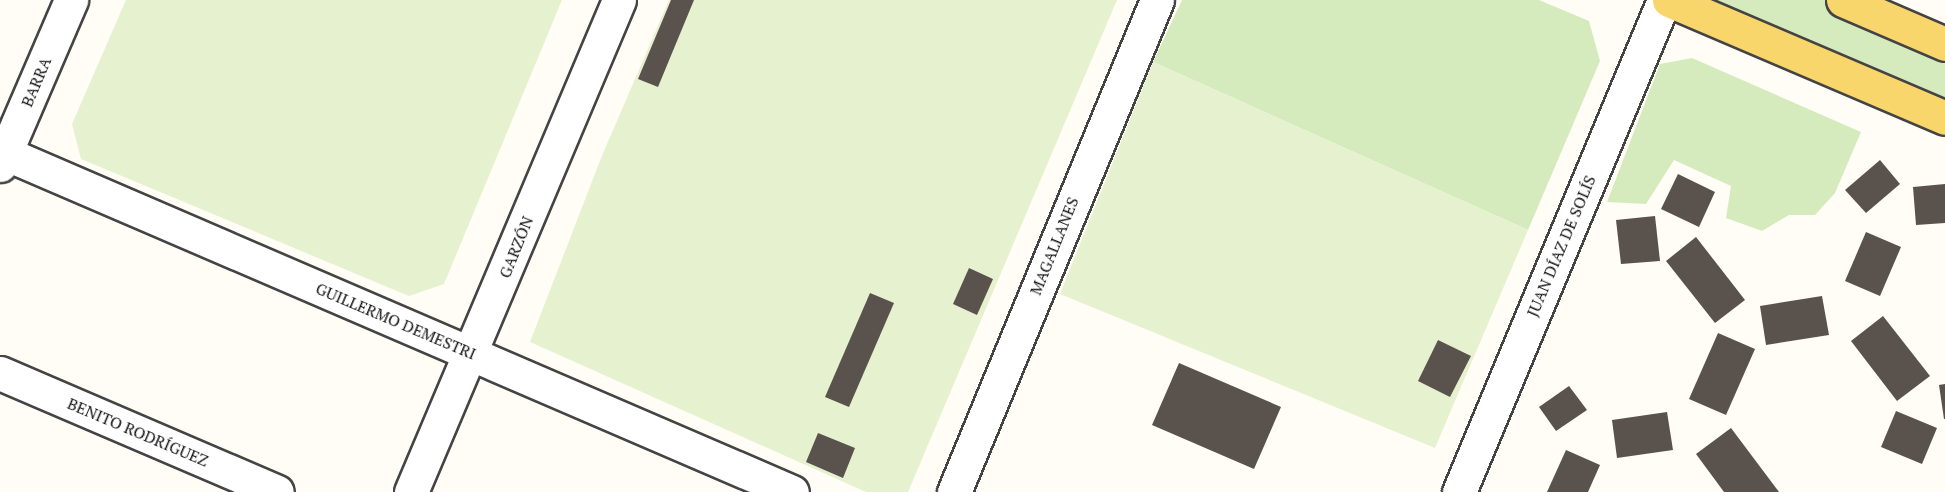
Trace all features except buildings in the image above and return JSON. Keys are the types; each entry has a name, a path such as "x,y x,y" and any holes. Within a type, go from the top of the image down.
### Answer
{"main road":[{"path":"1669,0 1945,118"},
{"path":"1843,0 1945,44"}],"street":[{"name":"BARRA","path":"2,156 71,0"},
{"name":"GARZÓN","path":"411,492 472,354 619,0"},
{"name":"MAGALLANES","path":"954,492 1157,0"},
{"name":"JUAN DÍAZ DE SOLÍS","path":"1458,492 1664,0"},
{"name":"GUILLERMO DEMESTRI","path":"2,156 792,492"},
{"name":"BENITO RODRÍGUEZ","path":"0,373 277,492"}],"green space":[{"path":"126,0 562,0 444,284 409,296 81,159 72,124"},
{"path":"669,0 1117,0 908,492 866,492 530,342 601,158"},
{"path":"1182,0 1539,0 1589,21 1600,61 1528,230 1153,62"},
{"path":"1669,0 1843,0 1945,44 1945,118"},
{"path":"1692,58 1861,132 1835,193 1815,215 1789,215 1762,231 1726,218 1731,186 1674,160 1646,204 1607,202 1660,64"},
{"path":"1153,62 1528,230 1435,448 1060,294"}]}
